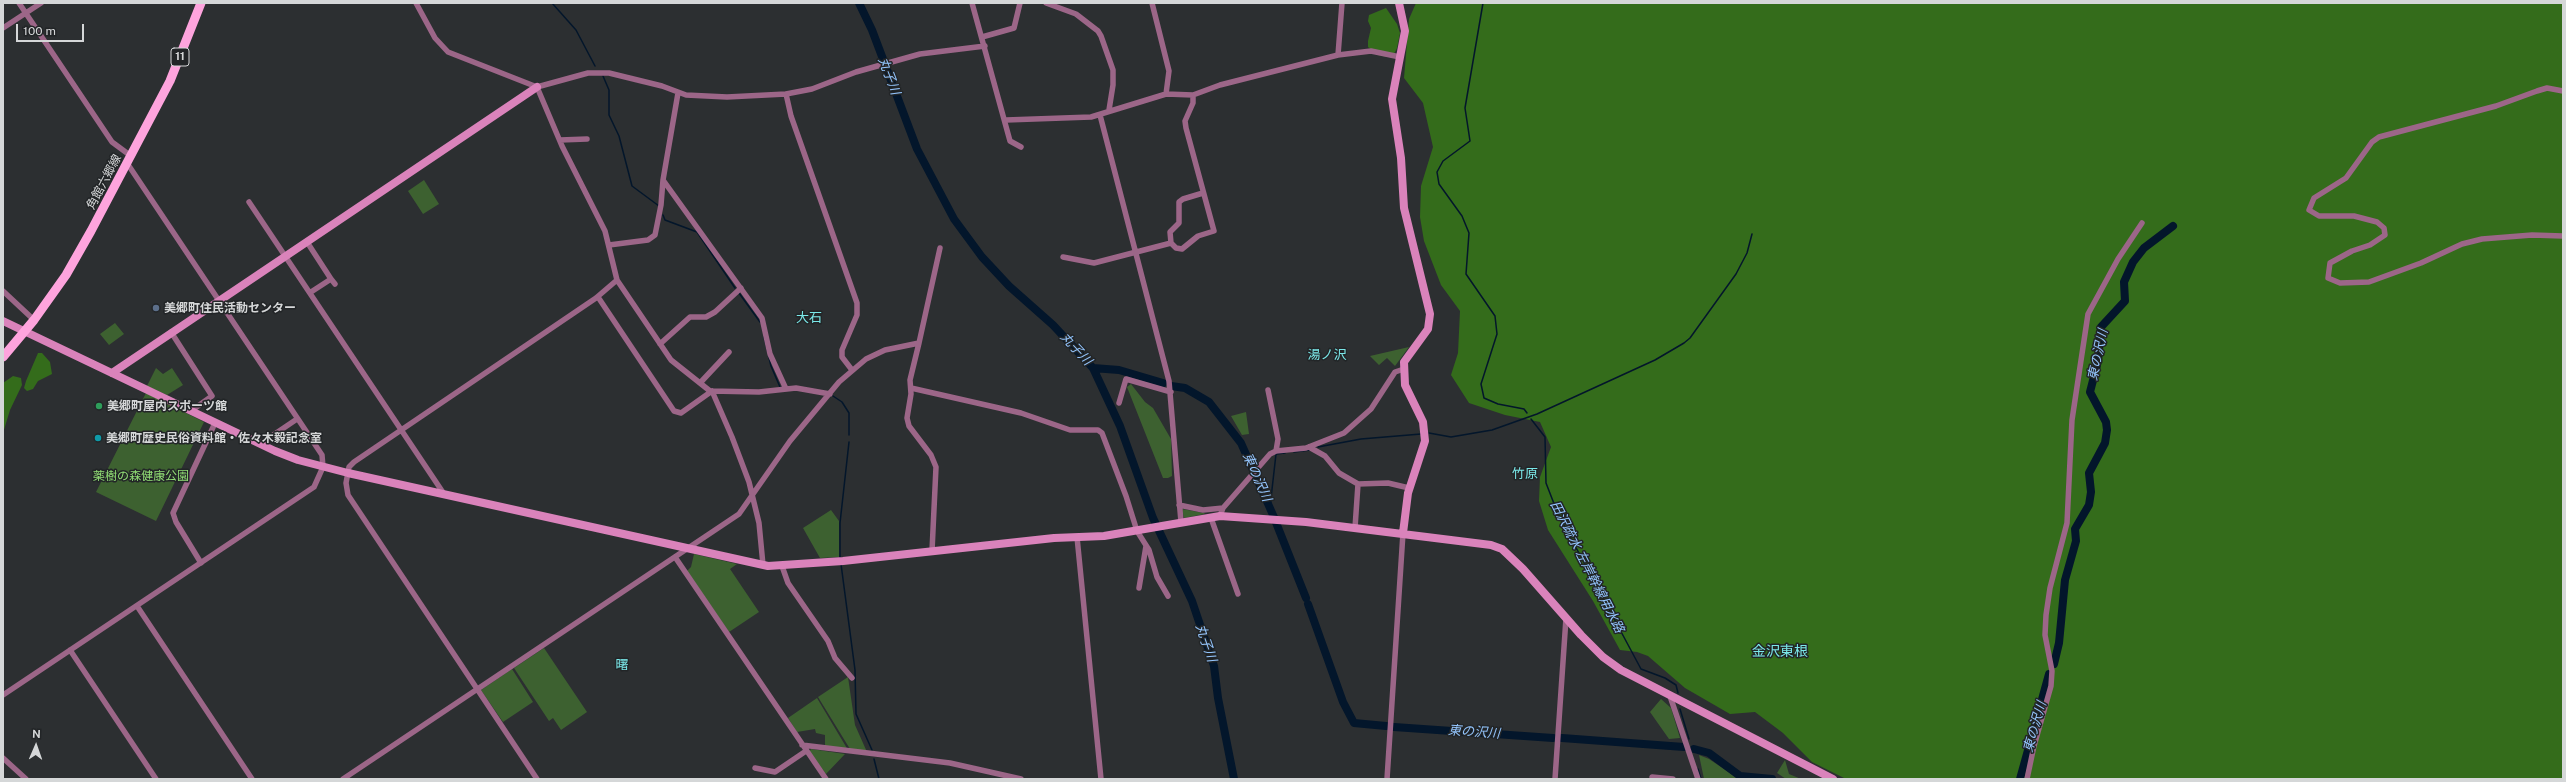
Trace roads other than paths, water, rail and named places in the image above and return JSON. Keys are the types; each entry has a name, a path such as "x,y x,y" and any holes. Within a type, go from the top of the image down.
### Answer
{"main road":[{"name":"角館六郷線","path":"3,357 34,320 66,275 170,81 201,3"}],"street":[{"path":"4,693 202,563 314,487 323,467 322,455 217,300 129,160 112,142 19,3"},
{"path":"3,28 41,3"},
{"path":"416,3 435,38 448,52 537,87 560,140 605,231 618,280 671,360 712,391 759,392 796,388 830,394"},
{"path":"972,3 1006,120 1010,141 1021,147"},
{"path":"982,37 1014,28 1020,3"},
{"path":"1046,3 1076,14 1101,36 1113,70 1113,85 1109,110"},
{"path":"1152,3 1169,70 1166,94"},
{"path":"1338,55 1342,3"},
{"path":"1387,779 1403,533 1409,488 1423,449 1425,430 1405,385 1404,369 1408,355 1428,329 1430,314 1404,208 1401,158 1392,99 1394,82 1405,31 1399,3"},
{"path":"112,373 217,300 307,242 537,87 588,73 609,74 662,86 678,93 708,97 786,94 812,89 856,72 866,71 902,58 920,54 985,46"},
{"path":"1006,120 1080,118 1100,114 1109,110 1166,94 1193,95 1220,86 1338,55 1371,51 1400,57"},
{"path":"2563,91 2547,88 2537,90 2496,106 2379,137 2372,142 2346,178 2321,192 2314,198 2310,210 2319,216 2354,216 2377,222 2384,228 2385,235 2370,245 2352,250 2330,263 2328,278 2340,283 2369,282 2421,263 2462,244 2482,239 2532,235 2563,236"},
{"path":"609,245 648,240 654,235 661,205 663,180 678,93"},
{"path":"786,94 791,116 857,303 857,315 842,350 842,357 852,370"},
{"path":"1193,95 1193,103 1185,121 1214,231 1198,236 1182,249 1176,248 1171,243 1170,232 1179,221 1179,202 1183,199 1203,193"},
{"path":"1100,114 1171,392 1179,522"},
{"path":"560,140 587,139"},
{"path":"663,180 762,318 770,354 786,389"},
{"path":"249,202 311,292 444,494"},
{"path":"2027,779 2034,746 2051,686 2052,671 2045,636 2046,615 2050,588 2067,523 2072,420 2088,314 2118,260 2142,223"},
{"path":"307,242 333,281 311,292"},
{"path":"1063,257 1094,262 1171,243"},
{"path":"932,551 936,467 931,455 909,426 907,411 911,388 911,372 940,248"},
{"path":"537,779 348,495 346,488 348,473 354,462 598,297 618,280"},
{"path":"660,344 690,317 709,316 741,288"},
{"path":"3,291 34,320"},
{"path":"598,297 674,411 681,413 712,391"},
{"path":"3,321 215,423 298,460 348,473 689,549 763,565 782,566 1137,531 1179,522 1211,518 1222,512 1252,473 1270,454 1276,451 1309,447 1344,433 1361,420 1395,372 1404,369"},
{"path":"171,332 212,396 191,411"},
{"path":"343,779 476,689 689,549 739,514 790,441 852,370 866,359 885,350 919,343"},
{"path":"700,383 729,352"},
{"path":"1119,403 1126,379 1171,392"},
{"path":"911,388 1021,413 1070,430 1098,430 1102,433 1126,496 1137,531 1152,556 1157,578 1168,596"},
{"path":"1268,390 1278,439 1276,451"},
{"path":"712,391 732,437 752,496 759,523 763,565"},
{"path":"260,444 297,418"},
{"path":"202,563 176,522 173,513 215,423"},
{"path":"1309,447 1325,456 1339,473 1358,484 1388,483 1409,488"},
{"path":"1355,528 1358,484"},
{"path":"1179,505 1203,510 1268,519 1478,542 1502,549 1523,568 1602,657 1621,670 1670,696 1833,779"},
{"path":"1211,518 1238,594"},
{"path":"1077,537 1101,779"},
{"path":"1139,588 1146,546"},
{"path":"675,557 826,779"},
{"path":"782,566 788,583 828,641 835,658 852,678"},
{"path":"137,606 252,779"},
{"path":"1554,779 1566,618"},
{"path":"70,650 156,779"},
{"path":"1670,696 1698,779"},
{"path":"802,745 950,763 1021,779"},
{"path":"754,768 775,772 806,751"},
{"path":"3,758 26,779"},
{"path":"1652,777 1673,779"}],"waterway":[{"path":"552,3 576,30 595,66"},
{"name":"丸子川","path":"859,3 872,30 917,149 954,219 982,257 1009,286 1053,325 1093,368 1120,426 1153,518 1192,601 1214,666 1218,698 1234,779"},
{"name":"田沢疏水 左岸幹線用水路","path":"1483,3 1465,108 1470,141 1443,161 1437,172 1439,184 1462,216 1469,233 1466,274 1495,316 1497,334 1481,384 1484,398 1498,404 1524,409 1527,413"},
{"path":"603,76 609,90 609,115 619,136 632,186 659,206"},
{"path":"663,215 665,220 697,232 735,288"},
{"name":"東の沢川","path":"2054,664 2059,643 2065,580 2076,541 2075,529 2089,505 2091,492 2089,473 2105,443 2107,430 2106,422 2090,392 2098,361 2101,327 2125,301 2124,282 2133,262 2144,248 2173,226"},
{"path":"1429,433 1451,437 1492,430 1537,414 1655,360 1684,343 1690,338 1736,274 1747,253 1752,234"},
{"path":"739,293 760,322"},
{"path":"764,337 771,366 780,387"},
{"name":"東の沢川","path":"1093,368 1119,370 1163,383"},
{"name":"東の沢川","path":"1171,386 1185,388 1209,402 1241,443 1273,515 1306,598"},
{"path":"833,396 842,402 849,413 849,435"},
{"name":"田沢疏水 左岸幹線用水路","path":"1531,419 1545,437 1546,483 1558,514 1641,669 1665,678 1676,685 1678,693"},
{"path":"1318,447 1361,439 1421,434"},
{"path":"840,559 840,523 849,442"},
{"path":"1294,452 1310,450"},
{"path":"1270,507 1276,454 1285,453"},
{"path":"841,564 855,670 856,714 872,750"},
{"name":"東の沢川","path":"1308,604 1343,702 1354,723 1386,726"},
{"name":"東の沢川","path":"2020,779 2049,674"},
{"name":"田沢疏水 左岸幹線用水路","path":"1680,709 1689,739"},
{"name":"東の沢川","path":"1394,727 1553,738"},
{"name":"東の沢川","path":"1562,738 1684,747"},
{"name":"東の沢川","path":"1694,749 1709,753 1740,776 1772,779"},
{"path":"874,759 879,779"},
{"name":"田沢疏水 左岸幹線用水路","path":"1698,769 1701,779"}],"place":[{"name":"美郷町住民活動センター","path":"156,308"},
{"name":"美郷町屋内スポーツ館","path":"99,406"},
{"name":"美郷町歴史民俗資料館・佐々木毅記念室","path":"98,438"}],"district":[{"name":"大石","path":"809,318"},
{"name":"湯ノ沢","path":"1327,355"},
{"name":"竹原","path":"1525,474"},
{"name":"金沢東根","path":"1780,652"},
{"name":"曙","path":"622,665"}],"park label":[{"name":"薬樹の森健康公園","path":"141,476"}]}
